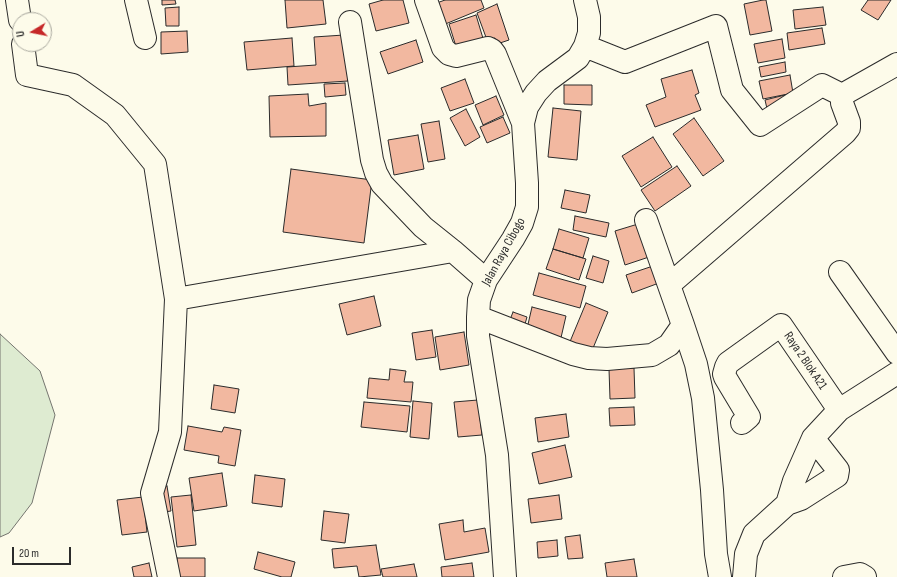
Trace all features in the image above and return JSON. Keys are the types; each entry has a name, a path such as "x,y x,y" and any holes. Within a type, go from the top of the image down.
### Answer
{"street":[{"path":"17,0 19,12"},
{"path":"136,0 145,38"},
{"path":"426,0 443,48 448,54 456,56 488,48 492,50 523,123"},
{"name":"Jalan Raya Cibogo","path":"505,577 497,455 479,343 478,317 480,300 486,280 514,239 522,223 527,207 523,123 527,107 536,93 547,81 578,58 585,46 589,33 589,22 585,0"},
{"path":"350,22 372,160 376,173 382,184 423,227 486,280"},
{"path":"585,46 625,62 716,26 732,90 760,125 822,85 842,95"},
{"path":"24,52 27,75 73,85 114,115 155,164 176,299 170,432 152,493 169,577"},
{"path":"842,95 897,64"},
{"path":"669,285 846,133 849,128 849,122 842,103 842,95"},
{"path":"646,220 696,364 703,398 712,490 716,554 720,577"},
{"path":"176,299 453,251"},
{"path":"840,272 897,353"},
{"path":"478,317 574,354 589,358 607,359 652,355 669,345 683,325"},
{"name":"Raya 2 Blok A21","path":"742,423 749,417 725,377 724,374 726,367 728,363 781,325 839,410"},
{"path":"787,504 794,481 813,438 839,410 897,374"},
{"path":"744,577 746,554 754,534 787,504 801,499 837,476 838,470 813,438"},
{"path":"844,577 860,574 865,577"}],"green space":[{"path":"0,334 40,371 55,415 32,503 9,533 0,537"}],"building":[{"path":"162,0 175,0 176,4 162,5"},
{"path":"285,0 323,0 326,24 287,28"},
{"path":"383,0 403,0 409,23 376,31 369,4"},
{"path":"445,0 481,0 484,8 443,25 434,4"},
{"path":"766,0 772,31 750,35 744,4"},
{"path":"868,0 891,0 878,20 861,10"},
{"path":"497,4 509,40 497,44 495,38 487,40 477,13"},
{"path":"179,7 179,26 166,26 165,8"},
{"path":"823,7 826,25 795,29 793,10"},
{"path":"476,15 485,45 458,53 449,24"},
{"path":"822,28 825,44 789,50 787,33"},
{"path":"187,31 188,52 161,54 161,32"},
{"path":"344,35 348,81 288,85 287,67 316,65 314,37"},
{"path":"292,38 294,66 247,70 244,42"},
{"path":"782,39 785,58 758,63 754,44"},
{"path":"416,40 423,62 388,74 380,52"},
{"path":"785,62 786,72 761,77 759,67"},
{"path":"692,70 699,93 695,95 701,110 655,127 646,105 666,97 661,79"},
{"path":"790,75 793,93 763,99 759,81"},
{"path":"465,79 474,103 450,111 441,88"},
{"path":"345,83 346,95 325,97 324,84"},
{"path":"564,85 592,85 592,105 564,104"},
{"path":"308,94 309,106 326,103 326,136 270,137 269,96"},
{"path":"785,95 789,107 768,113 765,100"},
{"path":"496,96 504,115 483,125 475,105"},
{"path":"553,108 581,111 577,160 548,157"},
{"path":"466,109 480,137 465,146 450,118"},
{"path":"503,117 510,133 487,143 480,127"},
{"path":"694,118 724,161 703,176 673,134"},
{"path":"439,121 445,159 428,162 421,124"},
{"path":"418,135 424,169 394,175 388,140"},
{"path":"653,137 672,167 641,187 622,156"},
{"path":"677,166 691,186 655,211 641,190"},
{"path":"291,169 372,180 364,243 283,232"},
{"path":"565,190 590,195 586,213 561,208"},
{"path":"575,216 609,223 606,237 573,230"},
{"path":"638,224 649,257 625,265 615,231"},
{"path":"559,229 589,238 583,258 553,249"},
{"path":"553,249 586,259 579,280 546,269"},
{"path":"593,256 609,261 603,283 586,278"},
{"path":"653,266 659,283 632,293 626,275"},
{"path":"539,273 586,286 580,308 533,295"},
{"path":"374,296 381,326 347,335 339,304"},
{"path":"586,303 608,312 591,353 569,344"},
{"path":"532,307 566,316 560,342 526,333"},
{"path":"513,312 527,317 523,331 508,325"},
{"path":"432,330 436,357 416,360 412,333"},
{"path":"464,332 469,365 440,370 435,337"},
{"path":"634,368 635,398 610,399 609,369"},
{"path":"390,369 406,371 404,382 413,382 411,402 367,398 369,378 389,380"},
{"path":"214,385 239,389 235,413 211,409"},
{"path":"478,400 482,435 458,437 454,402"},
{"path":"413,401 432,403 429,439 410,437"},
{"path":"364,402 410,406 407,432 361,427"},
{"path":"634,407 635,425 610,426 609,408"},
{"path":"566,414 569,437 538,442 535,418"},
{"path":"188,426 222,432 224,427 241,430 235,466 218,463 219,456 184,450"},
{"path":"565,445 572,477 539,484 532,453"},
{"path":"222,473 227,506 194,511 189,478"},
{"path":"255,475 285,479 282,507 252,503"},
{"path":"167,486 171,511 151,514 148,488"},
{"path":"191,495 196,545 177,547 171,497"},
{"path":"559,495 562,519 531,523 528,499"},
{"path":"143,497 147,532 122,535 117,500"},
{"path":"324,511 349,514 345,543 321,540"},
{"path":"463,520 464,532 485,528 489,552 445,560 439,524"},
{"path":"580,535 583,558 568,559 565,537"},
{"path":"557,540 558,556 538,558 537,542"},
{"path":"376,545 381,575 359,577 357,566 334,568 332,549"},
{"path":"258,552 295,562 291,577 282,577 254,569"},
{"path":"177,558 205,558 205,577 177,577"},
{"path":"634,559 637,577 607,577 605,563"},
{"path":"149,563 152,577 134,577 132,567"},
{"path":"472,563 474,577 442,577 441,567"},
{"path":"414,564 417,577 383,577 381,569"}]}
